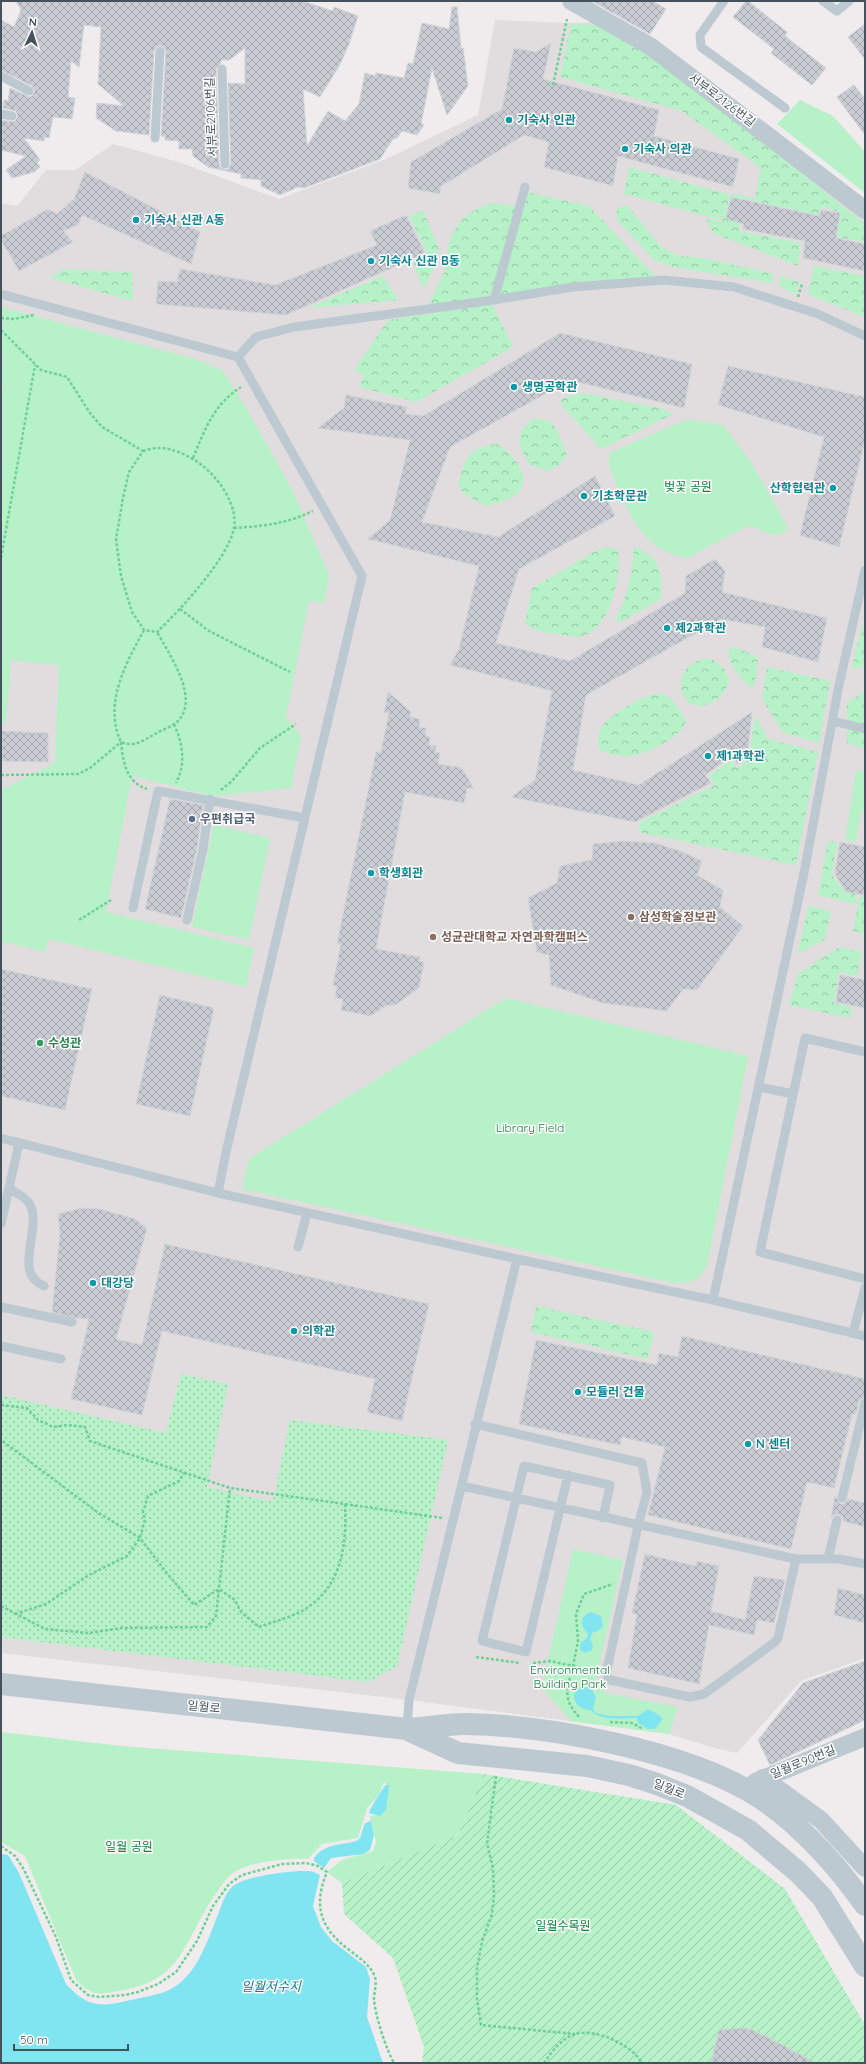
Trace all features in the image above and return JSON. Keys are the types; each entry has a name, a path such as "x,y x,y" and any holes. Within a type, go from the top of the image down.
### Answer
{"street":[{"name":"서부로2126번길","path":"571,1 650,46 865,210"},
{"name":"일월로","path":"1,1684 407,1729 464,1724 554,1732 605,1742 675,1760 743,1789 761,1799 788,1819 820,1848 841,1871 865,1905"},
{"name":"일월로","path":"407,1729 458,1753 587,1766 629,1775 658,1784 700,1803 748,1830 798,1872 822,1897 848,1936 865,1966"},
{"name":"일월로90번길","path":"743,1789 763,1778 865,1737"},
{"path":"763,1778 821,1820 865,1868"}],"lane":[{"path":"724,1 700,35 701,47 785,108"},
{"path":"823,1 837,11 849,1"},
{"path":"155,138 160,51"},
{"name":"서부로2106번길","path":"222,69 225,164"},
{"path":"1,76 29,91"},
{"path":"1,114 12,116"},
{"path":"494,300 525,187"},
{"path":"238,356 256,337 294,327 494,300 573,287 664,280 734,287 818,314 865,336"},
{"path":"1,294 238,356 362,576 226,1152 218,1194"},
{"path":"713,1300 804,873 839,685 865,570"},
{"path":"833,721 865,729"},
{"path":"133,908 158,791 210,799 305,818"},
{"path":"187,920 203,849 210,799"},
{"path":"865,1052 805,1038 760,1252 865,1279"},
{"path":"759,1087 793,1094"},
{"path":"1,1138 218,1194 713,1300 865,1336"},
{"path":"1,1224 19,1143"},
{"path":"9,1188 29,1203 33,1230 28,1263 34,1280 44,1286"},
{"path":"298,1247 307,1213"},
{"path":"407,1729 409,1700 454,1520 475,1424 517,1259"},
{"path":"853,1333 865,1288"},
{"path":"1,1307 72,1322"},
{"path":"1,1346 61,1359"},
{"path":"842,1498 865,1403"},
{"path":"475,1424 642,1463 647,1492 638,1526 606,1674 610,1680 690,1696 704,1694 775,1642 778,1638 796,1559"},
{"path":"568,1475 526,1652 482,1641 524,1466 568,1475 610,1485 602,1518"},
{"path":"462,1486 560,1509 796,1559 839,1559 865,1564"},
{"path":"828,1559 837,1520"}],"path":[{"path":"553,85 567,19"},
{"path":"1,318 14,319 43,313 46,306"},
{"path":"1,330 41,370 67,377 90,413 102,427 143,451 158,448 193,458 214,475 226,494 235,516 234,528 217,564 180,609 157,632"},
{"path":"1,558 35,365"},
{"path":"193,458 215,412 227,396 252,381"},
{"path":"143,451 129,472 116,539 121,576 132,612 144,630 157,632"},
{"path":"234,528 263,526 291,521 323,507"},
{"path":"180,609 209,631 290,672"},
{"path":"144,630 125,668 116,697 114,720 121,742 123,761 129,776 143,788 158,791 170,788 176,783 182,766 182,751 174,724"},
{"path":"121,742 127,745 141,742 174,724 179,720 185,707 186,699 184,685 157,632"},
{"path":"210,799 232,781 260,748 296,724"},
{"path":"1,775 78,774 90,768 121,742"},
{"path":"79,920 112,900"},
{"path":"1,1405 27,1408 38,1420 53,1427 67,1424 85,1427 90,1441 230,1488 454,1520"},
{"path":"1,1440 97,1512 140,1538 165,1571 194,1605 219,1589"},
{"path":"14,1614 46,1604 89,1575 128,1556 140,1538 145,1519 143,1512 148,1496 179,1481 184,1472"},
{"path":"1,1606 45,1629 89,1633 121,1628 207,1627 216,1616 230,1488"},
{"path":"219,1589 235,1600 241,1612 258,1627 301,1612 307,1608 318,1600 336,1574 344,1553 346,1529 345,1504"},
{"path":"579,1722 582,1718 571,1709 567,1691 578,1641 576,1614 584,1594 627,1579"},
{"path":"550,1661 606,1674"},
{"path":"604,1721 632,1723 643,1729"},
{"path":"496,1776 488,1843 493,1868 494,1896 492,1914 482,1942 477,1968 476,2000 481,2025 575,2034 592,2034 609,2038 638,2055 642,2063"},
{"path":"1,1846 15,1856 23,1868 56,1937 72,1980 88,1995 99,1997 125,1996 138,1992 158,1984 176,1972 197,1941 213,1906 229,1884 242,1875 282,1864 306,1863 318,1866 327,1872 322,1883 319,1905 325,1926 344,1946 369,1965 375,1979 374,2000 379,2022 394,2063"},
{"path":"544,2063 559,2044 575,2034"}],"shaded area":[{"name":"성균관대학교 자연과학캠퍼스","path":"495,20 572,23 597,22 672,69 865,221 865,1658 801,1681 737,1753 714,1748 669,1734 409,1700 1,1653 1,203 17,206 46,170 75,170 113,144 179,162 279,199 386,159 478,115"}],"green space":[{"path":"571,24 596,25 653,55 865,224 865,242 837,237 841,212 821,207 818,215 744,199 738,231 801,243 798,266 713,233 706,218 722,222 733,193 755,199 761,168 682,111 560,77"},
{"path":"800,100 833,116 865,152 865,193 777,124"},
{"path":"629,167 731,195 722,220 624,194"},
{"path":"527,192 589,206 656,277 498,296"},
{"path":"491,203 517,206 491,297 429,306 446,266 448,247 458,224 469,214"},
{"path":"627,205 662,248 679,256 704,258 774,274 772,283 672,267 654,260 617,220 617,208"},
{"path":"423,210 439,249 437,262 423,289 413,261 427,253 409,216"},
{"path":"814,266 865,276 865,317 808,294"},
{"path":"63,269 132,272 133,301 50,278"},
{"path":"383,276 398,300 307,308"},
{"path":"780,276 799,282 796,294 779,286"},
{"path":"492,304 513,347 416,402 359,387 364,374 354,370 388,320"},
{"path":"1,307 195,359 222,370 248,411 293,491 329,575 324,603 309,601 286,717 301,736 291,788 213,796 132,776 106,912 254,948 246,987 49,939 45,952 1,941 1,790 55,763 59,665 11,660 6,723 1,723 1,394 3,384 1,381"},
{"path":"581,393 660,408 673,414 601,449 560,403 563,398"},
{"path":"533,419 548,420 556,428 567,455 559,465 548,471 530,465 524,456 519,442 522,429"},
{"name":"벚꽃 공원","path":"688,419 723,425 751,462 787,526 787,530 775,535 747,526 687,558 662,549 644,534 630,514 615,482 610,468 609,455 612,452"},
{"path":"498,444 510,454 520,468 523,475 523,483 520,490 514,496 505,501 488,506 467,495 458,484 463,467 474,451 488,445"},
{"path":"608,547 618,550 619,560 616,584 608,610 602,621 594,629 586,635 579,637 539,631 525,623 532,588 599,549"},
{"path":"634,547 650,555 655,560 660,574 661,599 621,622 617,621 616,618 627,592"},
{"path":"865,615 865,666 851,669"},
{"path":"729,648 744,651 758,658 755,683 752,689 732,665"},
{"path":"702,659 712,659 724,668 729,682 724,692 713,702 699,706 691,703 685,698 681,682 684,673 689,666"},
{"path":"767,667 830,681 819,743 782,732 762,698"},
{"path":"865,691 865,749 847,743 847,703"},
{"path":"662,693 673,701 686,722 678,734 653,749 636,755 621,756 599,750 598,742 600,729 607,720 638,700"},
{"path":"755,715 768,739 818,752 796,865 639,832 640,822 715,785 709,776 731,760 737,768 749,759"},
{"path":"856,770 865,772 865,810 861,813 856,842 845,840"},
{"path":"214,825 270,838 249,940 192,927"},
{"path":"828,841 837,843 832,875 844,891 857,895 856,904 818,895"},
{"path":"860,896 865,897 865,934 853,931"},
{"path":"808,906 831,911 825,939 798,954"},
{"path":"839,947 862,952 857,976 839,972 834,1003 852,1007 850,1018 789,1005 798,974"},
{"name":"Library Field","path":"506,998 748,1056 707,1265 697,1278 687,1282 675,1283 242,1189 249,1159"},
{"path":"536,1306 654,1332 648,1359 531,1332"},
{"path":"181,1374 228,1384 207,1487 273,1502 290,1420 448,1440 397,1666 368,1682 1,1637 1,1395 166,1433"},
{"name":"Environmental Building Park","path":"573,1549 623,1560 595,1683 605,1693 678,1707 669,1734 571,1721 542,1688"},
{"name":"일월 공원","path":"1,1732 122,1746 484,1774 458,1835 342,1883 327,1872 342,1860 373,1851 376,1842 370,1816 383,1814 389,1787 384,1782 378,1796 367,1808 358,1838 322,1844 308,1859 268,1861 248,1866 232,1874 213,1898 179,1958 169,1969 157,1978 140,1986 119,1991 95,1993 86,1989 76,1980 25,1856 1,1842"},
{"name":"일월수목원","path":"484,1774 676,1805 785,1889 865,2025 865,2063 422,2063 424,2047 393,1958 344,1914 342,1883 458,1835"}],"water":[{"path":"591,1612 601,1616 603,1626 598,1631 592,1633 590,1639 593,1645 592,1650 585,1653 581,1651 580,1647 581,1643 587,1638 588,1633 583,1628 582,1621 587,1614"},
{"path":"582,1686 591,1688 596,1697 593,1708 596,1713 610,1716 638,1716 648,1709 663,1719 655,1729 648,1729 638,1723 637,1718 606,1718 595,1714 591,1710 581,1708 575,1701 574,1694"},
{"path":"386,1785 389,1785 389,1787 386,1810 380,1816 369,1813 376,1799"},
{"path":"371,1821 374,1835 370,1850 363,1854 331,1858 324,1868 314,1861 314,1858 326,1848 357,1841 360,1838 365,1823"},
{"name":"일월저수지","path":"1,1854 8,1855 19,1873 66,1984 79,1996 93,2003 100,2004 116,2003 152,1996 167,1991 186,1978 193,1969 204,1949 225,1897 229,1890 238,1883 268,1874 310,1871 320,1875 313,1906 321,1927 332,1941 366,1967 370,1979 367,2017 383,2063 1,2063"}],"building":[{"path":"16,1 302,1 333,11 334,7 358,16 349,44 339,66 320,97 303,89 307,146 328,111 345,121 359,104 365,73 375,76 376,73 404,78 408,63 413,64 422,23 449,29 452,7 457,7 461,48 463,48 468,86 447,115 432,68 421,124 424,125 417,135 402,131 397,138 393,139 380,159 304,188 298,187 280,195 261,186 261,180 241,178 241,174 208,167 193,156 192,149 179,149 179,141 165,140 165,136 161,136 166,51 163,46 157,46 154,51 149,135 116,131 96,118 97,103 124,106 98,84 101,27 84,25 79,67 71,61 68,97 75,98 72,119 53,117 49,138 44,137 44,141 24,138 40,160 37,163 40,167 34,172 12,178 6,170 26,156 1,150 1,120 14,122 18,117 16,111 3,108 4,100 8,101 10,88 29,97 32,96 35,91 32,86 1,70 1,20 14,27 21,10","holes":["245,48 245,84 228,83 231,164 228,169 225,170 220,167 219,164 216,69 221,63 221,60 229,60"]},
{"path":"592,1 652,1 666,9 650,34"},
{"path":"746,1 748,1 787,32 785,36 826,68 812,85 771,53 774,49 733,17"},
{"path":"865,24 865,59 848,37"},
{"path":"551,43 543,79 659,110 654,136 739,159 733,187 618,156 613,186 544,167 549,142 524,135 440,187 440,194 408,188 411,162 502,109 514,48 536,52"},
{"path":"854,85 865,99 865,135 837,97"},
{"name":"기숙사 신관 A동","path":"85,172 200,232 191,264 82,215 78,225 63,231 73,242 19,271 1,240 1,236 48,209 57,214 74,199"},
{"path":"731,197 819,216 821,210 840,213 836,238 865,244 865,271 803,258 805,241 743,229 744,224 726,219"},
{"name":"기숙사 신관 B동","path":"406,215 425,253 286,315 156,304 158,281 177,282 180,269 275,285 377,245 370,231"},
{"path":"560,333 692,364 684,408 570,380 450,447 422,522 498,537 595,476 615,516 519,569 496,643 570,661 685,593 686,576 715,559 725,571 722,592 827,618 818,662 762,647 765,627 721,619 586,695 573,770 639,785 752,712 747,757 737,764 733,755 705,775 711,783 635,822 511,797 535,780 552,691 450,665 459,649 479,566 368,539 390,520 410,440 318,428 344,408 346,395 407,407 405,414 423,416"},
{"name":"산학협력관","path":"728,366 865,397 865,440 839,547 800,535 824,437 718,405"},
{"name":"학생회관","path":"388,692 411,712 410,717 420,719 419,727 426,728 425,736 430,737 429,745 436,746 435,752 440,753 438,764 462,768 474,789 467,788 464,803 405,792 376,949 420,957 419,961 424,962 419,988 395,1005 387,1005 371,1016 341,1010 343,999 335,998 337,986 333,985 341,944 337,944 376,752 381,752 389,713 384,713"},
{"path":"1,731 48,733 48,762 1,761"},
{"path":"170,799 203,805 197,848 181,918 145,909"},
{"name":"삼성학술정보관","path":"623,841 655,843 680,851 702,861 697,875 723,890 720,907 743,926 697,990 683,989 667,1011 603,1003 551,985 549,955 537,952 528,898 557,883 560,866 592,860 593,844"},
{"path":"840,842 865,847 865,895 846,892 835,874"},
{"name":"수성관","path":"1,969 92,989 65,1110 1,1096"},
{"path":"840,975 865,980 865,1008 836,1002"},
{"path":"160,995 214,1008 190,1116 136,1104"},
{"name":"의학관","path":"82,1208 100,1209 135,1219 147,1228 116,1339 142,1345 165,1244 429,1304 402,1421 367,1412 375,1379 162,1331 142,1415 71,1399 89,1319 76,1318 52,1312 60,1233 58,1214"},
{"name":"N 센터","path":"682,1336 865,1379 865,1397 859,1401 856,1414 852,1414 834,1488 807,1482 791,1549 648,1515 665,1447 622,1437 620,1445 519,1424 536,1340 657,1365 659,1353 678,1357"},
{"path":"835,1496 840,1504 844,1504 848,1499 865,1503 865,1527 843,1521 843,1518 839,1514 835,1514 831,1518"},
{"path":"645,1554 696,1566 697,1561 719,1566 711,1611 745,1620 754,1576 785,1580 774,1623 757,1620 754,1635 709,1625 699,1684 628,1668 637,1614 632,1613"},
{"path":"838,1588 865,1595 865,1623 834,1615"},
{"path":"865,1661 865,1720 770,1765 758,1740 803,1683"},
{"path":"742,2028 753,2030 815,2063 711,2063 719,2030"}],"place":[{"name":"기숙사 인관","path":"509,120"},
{"name":"기숙사 의관","path":"625,149"},
{"name":"기숙사 신관 A동","path":"136,220"},
{"name":"기숙사 신관 B동","path":"371,261"},
{"name":"생명공학관","path":"514,387"},
{"name":"산학협력관","path":"833,488"},
{"name":"기초학문관","path":"584,496"},
{"name":"제2과학관","path":"667,628"},
{"name":"제1과학관","path":"708,756"},
{"name":"우편취급국","path":"192,819"},
{"name":"학생회관","path":"371,873"},
{"name":"삼성학술정보관","path":"631,917"},
{"name":"성균관대학교 자연과학캠퍼스","path":"433,937"},
{"name":"수성관","path":"40,1043"},
{"name":"대강당","path":"93,1283"},
{"name":"의학관","path":"294,1331"},
{"name":"모듈러 건물","path":"578,1392"},
{"name":"N 센터","path":"748,1444"}]}
